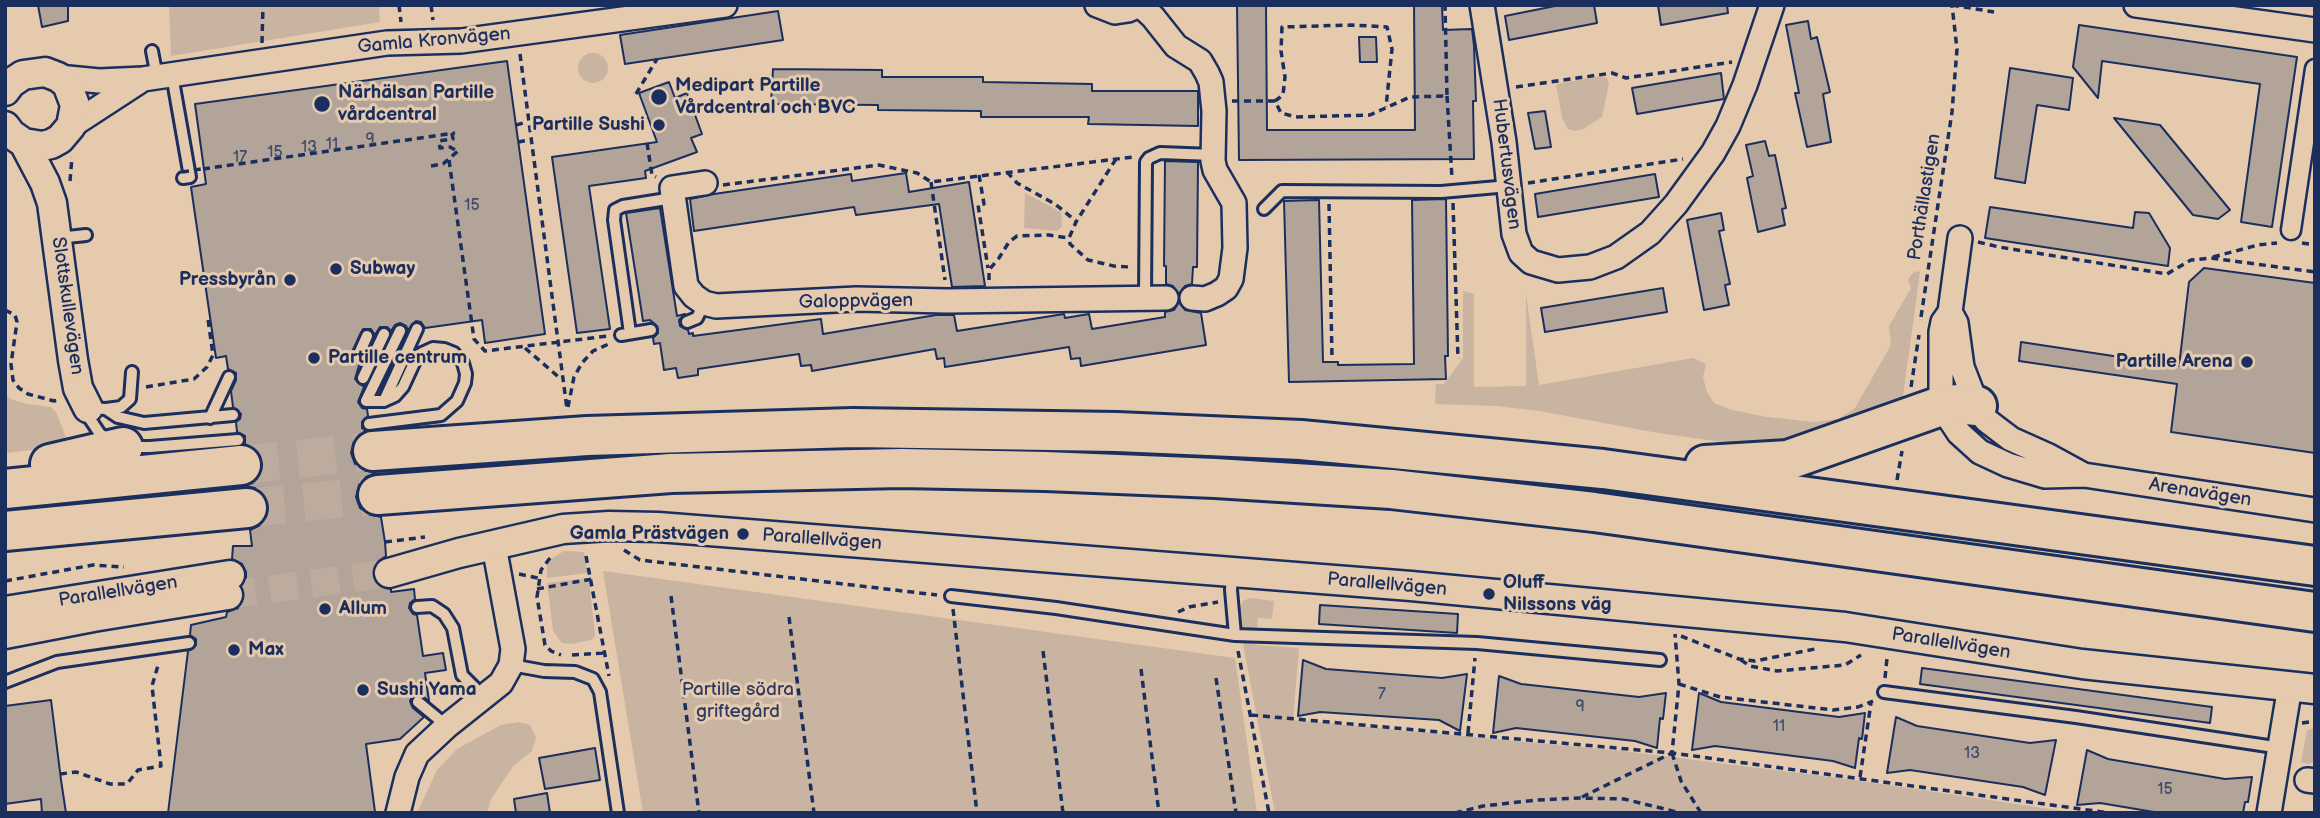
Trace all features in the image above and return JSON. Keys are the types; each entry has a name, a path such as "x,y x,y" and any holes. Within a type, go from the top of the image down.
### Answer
{"highway":[{"path":"1603,469 1788,460 1943,401"},
{"path":"371,438 587,436 853,428 1301,440 1603,469 2315,566"},
{"path":"5,473 123,447"},
{"path":"5,489 240,452"},
{"path":"378,495 671,473 834,469 1032,470 1215,478 1391,489 1594,512 2315,612"},
{"path":"5,531 247,508"}],"street":[{"name":"Gamla Kronvägen","path":"58,77 99,81 157,77 387,43 461,41 725,5"},
{"path":"1097,5 1115,12 1139,5 1153,17 1176,46 1200,61 1211,82 1215,170 1234,204 1234,267 1226,288 1205,299 1192,298"},
{"name":"Hubertusvägen","path":"1482,5 1496,90 1514,234 1521,253 1531,262 1558,270 1590,267 1616,257 1650,233 1676,204 1707,162 1728,126 1772,5"},
{"path":"2136,5 2315,30"},
{"path":"2222,5 2315,18"},
{"path":"2287,238 2315,69"},
{"path":"7,86 23,75 37,71 58,77"},
{"name":"Slottskullevägen","path":"52,203 59,181 60,158 75,105 73,94 58,77"},
{"name":"Gamla Kronvägen","path":"69,130 157,77"},
{"path":"10,132 42,146 51,144 69,130"},
{"name":"Slottskullevägen","path":"10,132 52,203 78,388 86,405"},
{"path":"704,303 686,286 673,193 705,183"},
{"name":"Arenavägen","path":"1967,239 1950,312 1943,321 1941,332 1943,401 1959,433 1980,452 1998,461 2045,475 2084,475 2315,510"},
{"name":"Galoppvägen","path":"704,303 716,306 856,299 948,301 1156,298"},
{"name":"Arenavägen","path":"1943,401 1962,367 1956,323 1950,312"},
{"name":"Arenavägen","path":"1943,401 1986,420 2011,439 2084,475"},
{"name":"Parallellvägen","path":"388,565 494,546 563,529 658,527 1411,586 1844,627 2082,664 2303,687"},
{"path":"398,813 407,777 417,754 501,683 511,665 513,649 494,546"},
{"name":"Parallellvägen","path":"5,611 229,585 93,617 5,634"},
{"path":"2269,813 2286,720 2303,687"}],"lane":[{"path":"152,51 157,77 188,178"},
{"path":"1156,298 1146,163 1149,158 1160,153 1213,155"},
{"path":"1264,209 1282,191 1453,191 1508,186"},
{"path":"652,330 625,334 615,210 673,193"},
{"path":"57,238 86,235"},
{"path":"687,322 697,318 704,303"},
{"path":"384,401 417,329"},
{"path":"371,438 440,415 457,401 461,393 466,374 463,363 444,349 433,348 422,353 415,361 395,396 384,401 366,401 400,331"},
{"path":"363,378 383,334"},
{"path":"359,354 367,336"},
{"path":"86,405 126,404 132,390 132,372"},
{"path":"210,418 229,377"},
{"path":"86,405 144,423 210,418 232,413"},
{"name":"Slottskullevägen","path":"86,405 90,419 100,433 123,447"},
{"path":"123,447 240,452"},
{"path":"1232,572 1235,635"},
{"path":"951,596 1056,608 1235,635 1477,643 1660,660"},
{"path":"417,607 432,606 444,614 453,628 462,675 484,697"},
{"path":"5,682 57,662 189,643"},
{"path":"511,665 575,673 593,679 600,692 618,813"},
{"path":"1884,692 2077,717 2281,748"},
{"path":"418,702 447,726"}],"path":[{"path":"262,5 262,39"},
{"path":"399,5 402,28"},
{"path":"431,5 434,23"},
{"path":"1445,5 1458,359"},
{"path":"1952,5 1994,12"},
{"name":"Porthällastigen","path":"1943,401 1952,112 1957,49 1952,5"},
{"path":"1213,101 1275,101 1283,95 1285,77 1281,51 1282,27 1352,25 1387,27 1392,49 1386,107"},
{"path":"519,47 567,409 574,377 582,363 593,351 609,345 625,334"},
{"path":"636,94 657,59"},
{"path":"1496,90 1612,73 1633,78 1754,59"},
{"path":"1275,101 1282,113 1296,117 1370,115 1410,97 1447,96"},
{"path":"516,125 527,122"},
{"path":"188,178 201,169 454,133 453,139 439,141 440,148 450,146 457,151 443,164 431,166"},
{"path":"518,142 530,140"},
{"path":"647,143 652,175 673,193"},
{"path":"705,183 710,187 879,165 917,173 930,182 1134,156 1149,158"},
{"path":"1508,186 1696,157 1707,162"},
{"path":"1116,159 1076,222 1069,238 1070,244 1088,260 1130,267"},
{"path":"449,160 474,339 485,351 625,334"},
{"path":"1007,172 1017,183 1055,204 1076,222"},
{"path":"979,175 984,205 978,205 989,270 989,300"},
{"path":"930,182 948,301"},
{"path":"1329,191 1332,358"},
{"path":"989,270 1009,242 1017,236 1049,235 1069,238"},
{"path":"1967,239 1999,247 2167,274 2191,260 2211,258 2287,238 2315,245"},
{"path":"2211,258 2315,272"},
{"path":"5,310 15,315 17,322 17,339 11,364 13,380 19,388 28,394 54,401 86,405"},
{"path":"132,390 194,379 213,355 208,319 211,319"},
{"path":"524,348 563,380"},
{"path":"5,380 13,380"},
{"path":"1897,480 1902,446"},
{"path":"622,549 640,560 951,596 977,813"},
{"path":"559,551 548,559 541,570 537,589 544,639 551,651 559,655 605,653"},
{"path":"537,589 592,579 586,556"},
{"path":"671,596 699,813"},
{"path":"1175,614 1189,607 1216,602 1232,603"},
{"path":"789,617 814,813"},
{"path":"1667,632 1739,659 1750,666 1777,671 1845,665 1861,655"},
{"path":"1675,634 1679,684 1672,753 1681,781 1701,813"},
{"path":"1235,635 1269,813"},
{"path":"1468,733 1477,643"},
{"path":"60,774 76,772 110,784 127,784 138,770 161,766 152,687 159,660 158,647"},
{"path":"1739,659 1755,661 1822,648"},
{"path":"1043,651 1063,813"},
{"path":"1679,684 1720,697 1833,710 1857,707 1871,702 1884,692 1887,658"},
{"path":"1141,669 1159,813"},
{"path":"1216,678 1236,813"},
{"path":"1860,777 1871,702"},
{"path":"1251,715 1672,753 2110,813"},
{"path":"2286,720 2308,723 2315,721"},
{"path":"1580,798 1672,753"},
{"path":"1455,813 1483,806 1580,798 1624,799 1681,813"}],"green space":[{"path":"169,5 379,5 380,22 171,56"},
{"path":"593,53 604,57 608,68 604,79 593,83 582,79 578,68 582,57"},
{"path":"1602,76 1607,78 1609,83 1602,117 1583,129 1568,129 1562,118 1556,84"},
{"path":"1025,193 1061,212 1062,226 1057,231 1024,228"},
{"path":"1917,271 1920,272 1902,404 1781,444 1744,445 1658,433 1539,411 1497,406 1435,404 1436,384 1444,384 1463,358 1463,291 1474,294 1474,387 1526,386 1526,295 1539,385 1693,358 1706,364 1703,377 1707,392 1714,403 1732,410 1767,417 1815,422 1838,419 1855,408 1891,345 1889,326 1911,288 1908,280"},
{"path":"5,395 28,404 51,407 57,414 69,446 5,453"},
{"path":"564,551 584,552 588,573 547,578 547,566 552,558"},
{"name":"Partille södra griftegård","path":"603,571 1235,658 1257,813 643,813"},
{"path":"589,578 595,636 591,640 562,643 553,631 547,583"},
{"path":"1250,598 1274,601 1272,619 1258,618 1255,645 1299,648 1293,720 1623,751 1855,780 2077,813 1275,813 1243,644 1241,606 1243,601"},
{"path":"518,722 530,725 536,737 532,751 514,765 491,799 487,813 417,813 437,770 457,749 501,725"},
{"path":"2315,728 2315,761 2309,764 2301,762 2307,730"}],"building":[{"path":"38,5 68,5 68,21 42,27"},
{"path":"1237,5 1266,5 1267,130 1415,130 1414,5 1442,5 1443,30 1472,29 1476,101 1473,101 1474,159 1239,160"},
{"path":"1560,5 1594,5 1597,23 1509,40 1505,16"},
{"path":"1658,5 1727,5 1728,13 1661,25"},
{"path":"778,11 783,40 625,64 620,35"},
{"path":"1808,21 1811,39 1817,37 1830,92 1823,94 1831,142 1807,147 1795,93 1799,93 1786,25"},
{"path":"2079,25 2297,57 2272,227 2241,222 2260,84 2102,61 2098,98 2073,67"},
{"path":"1359,37 1376,37 1377,62 1360,62"},
{"path":"507,61 545,334 485,343 482,320 425,328 421,322 416,321 408,330 400,323 391,331 387,327 380,327 375,335 371,329 363,329 351,354 353,359 360,362 355,379 364,387 358,402 362,408 367,409 368,416 362,422 362,428 366,431 354,441 351,453 355,464 363,470 376,473 366,477 359,485 356,497 360,508 368,514 381,517 385,542 386,556 377,562 373,578 378,585 391,589 391,592 414,589 415,599 409,608 417,615 423,656 443,653 446,670 425,673 429,701 419,694 410,701 413,708 424,717 400,739 366,744 375,812 168,813 188,651 196,645 196,639 190,635 191,625 226,617 227,612 238,608 243,601 242,586 246,580 246,572 242,564 232,559 233,546 252,546 250,530 267,518 269,507 264,495 255,488 245,486 261,475 263,462 258,452 245,444 245,436 237,432 236,422 241,414 233,407 231,391 236,373 228,369 226,356 216,358 191,187 206,184 195,104"},
{"path":"2010,68 2073,78 2069,110 2037,105 2025,183 1995,178"},
{"path":"773,69 882,70 882,77 983,77 983,82 1092,84 1092,91 1198,91 1198,126 1088,124 1089,117 981,117 981,111 878,110 878,105 771,104"},
{"path":"1721,73 1724,99 1637,114 1632,88"},
{"path":"669,82 675,98 687,93 702,134 691,138 697,152 645,171 646,178 589,186 610,329 577,333 552,157 657,142 639,93"},
{"path":"1545,111 1551,147 1535,149 1528,113"},
{"path":"2114,118 2160,125 2230,210 2218,219 2193,215"},
{"path":"1765,141 1769,156 1775,155 1786,208 1782,209 1785,225 1758,232 1747,178 1753,176 1746,145"},
{"path":"1165,161 1198,162 1197,267 1193,267 1192,284 1185,286 1179,294 1173,286 1166,284 1164,266"},
{"path":"906,173 909,192 969,182 985,286 952,287 939,204 856,215 854,207 694,231 690,199 851,174 852,181"},
{"path":"1655,174 1659,197 1538,217 1535,194"},
{"path":"1446,199 1446,379 1289,382 1284,201 1319,200 1323,362 1338,362 1338,365 1414,364 1412,200"},
{"path":"1990,207 2133,228 2135,212 2149,213 2170,248 2168,266 1985,238"},
{"path":"660,208 677,316 685,314 679,320 680,326 688,330 689,334 693,333 693,336 821,319 823,334 936,315 954,315 957,331 1064,314 1065,318 1089,314 1092,329 1165,317 1165,312 1174,310 1179,302 1185,310 1201,313 1206,345 1081,366 1080,358 1071,359 1069,347 945,367 944,358 937,359 935,349 812,371 811,365 801,366 799,354 698,369 698,375 678,378 676,368 664,370 660,343 654,344 653,338 658,333 657,326 650,320 643,321 626,213"},
{"path":"1721,213 1724,230 1719,231 1730,284 1725,285 1729,305 1704,310 1687,220"},
{"name":"Partille Arena","path":"2204,268 2315,283 2315,453 2171,432 2177,384 2019,361 2021,342 2179,366 2189,282"},
{"path":"1663,288 1667,312 1545,332 1541,308"},
{"path":"1320,605 1458,614 1457,633 1319,624"},
{"path":"1303,660 1326,669 1442,678 1467,674 1460,731 1439,720 1320,712 1298,716"},
{"path":"1922,668 2212,707 2210,723 1920,684"},
{"path":"1499,676 1521,684 1639,697 1666,693 1657,748 1635,741 1516,728 1493,733"},
{"path":"1699,693 1721,702 1839,717 1865,713 1855,768 1833,761 1715,746 1692,750"},
{"path":"51,700 66,813 42,813 41,799 5,804 5,706"},
{"path":"1896,717 1917,726 2030,743 2056,740 2045,795 2023,787 1910,770 1887,773"},
{"path":"595,748 600,780 545,789 539,758"},
{"path":"2087,750 2108,759 2225,779 2252,777 2248,802 2245,802 2243,813 2160,813 2100,803 2077,805"},
{"path":"547,793 550,813 516,813 514,799"}],"tunnel":[{"path":"241,465 373,451"},
{"path":"247,508 378,495"},
{"path":"228,595 389,573"}],"place":[{"name":"Medipart Partille Vårdcentral och BVC","path":"659,97"},
{"name":"Närhälsan Partille vårdcentral","path":"322,104"},
{"name":"Partille Sushi","path":"659,125"},
{"name":"Subway","path":"336,269"},
{"name":"Pressbyrån","path":"290,280"},
{"name":"Partille centrum","path":"314,358"},
{"name":"Partille Arena","path":"2247,362"},
{"name":"Gamla Prästvägen","path":"743,534"},
{"name":"Oluff Nilssons väg","path":"1489,594"},
{"name":"Allum","path":"325,609"},
{"name":"Max","path":"234,650"},
{"name":"Sushi Yama","path":"363,690"}]}
